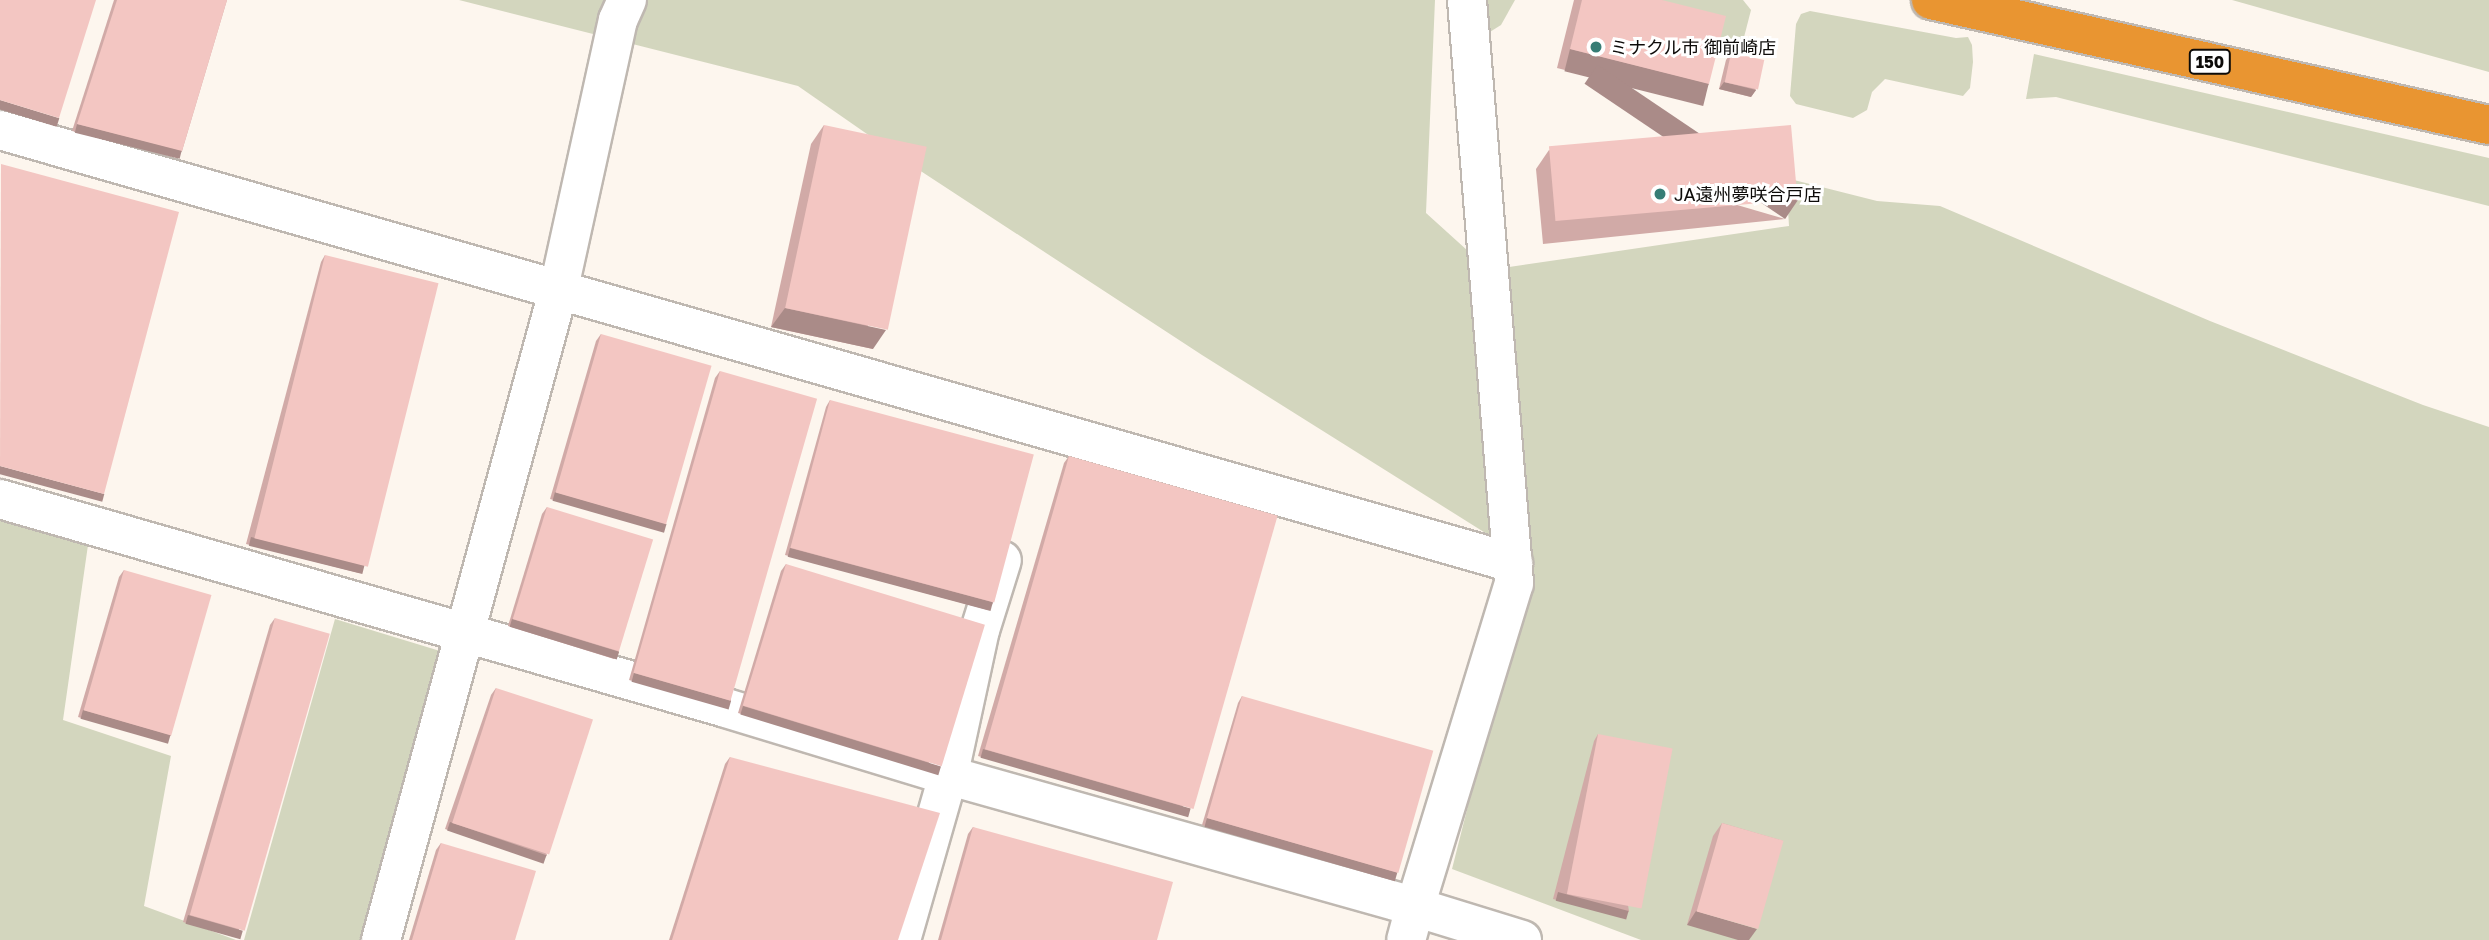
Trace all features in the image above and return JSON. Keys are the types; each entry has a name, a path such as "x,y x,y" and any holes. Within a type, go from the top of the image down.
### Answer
{"highway":[{"name":"150","path":"1931,0 2489,125"}],"street":[{"path":"381,940 559,288 618,20 627,0"},
{"path":"1410,923 1514,583 1467,0"},
{"path":"0,130 559,288 1034,444 1513,563"},
{"path":"0,499 949,774 1410,923 1522,940"},
{"path":"901,940 949,774 980,630 1012,524"}],"green space":[{"path":"459,0 1435,0 1426,213 1489,270 1789,226 1786,178 1877,201 1940,206 2210,321 2423,405 2489,427 2489,940 1641,940 1452,869 1530,561 1202,355 913,166 798,86"},
{"path":"1485,0 1515,0 1501,25 1485,35"},
{"path":"1581,0 1743,0 1751,10 1742,45"},
{"path":"2232,0 2489,0 2489,72"},
{"path":"1810,11 1956,38 1968,37 1972,45 1973,62 1970,88 1963,96 1885,79 1872,92 1867,110 1853,118 1796,104 1790,96 1796,24 1801,14"},
{"path":"2034,54 2489,158 2489,206 2056,97 2026,99"},
{"path":"0,517 89,538 63,720 171,756 144,906 236,940 0,940"},
{"path":"335,619 440,651 370,940 244,940"}],"building":[{"path":"0,0 96,0 59,118 0,100"},
{"path":"117,0 227,0 182,151 77,124"},
{"path":"1582,0 1662,0 1726,16 1709,84 1570,49"},
{"path":"1731,53 1764,60 1758,89 1725,82"},
{"path":"824,125 927,147 888,330 785,308"},
{"name":"JA遠州夢咲合戸店","path":"1791,125 1798,200 1555,221 1549,146"},
{"path":"1,164 179,212 104,494 0,466"},
{"path":"325,255 439,283 368,567 254,538"},
{"path":"601,334 712,366 666,524 556,493"},
{"path":"720,371 817,399 731,701 633,673"},
{"path":"830,400 1034,455 994,602 790,548"},
{"path":"1069,456 1278,516 1194,809 985,749"},
{"path":"547,507 653,539 619,651 513,619"},
{"path":"786,564 985,625 942,766 743,706"},
{"path":"124,570 211,595 171,735 84,710"},
{"path":"275,618 330,634 245,931 190,915"},
{"path":"496,688 593,720 549,855 452,823"},
{"path":"1242,696 1433,751 1398,873 1207,818"},
{"path":"1598,734 1673,749 1642,909 1567,894"},
{"path":"730,757 940,813 898,940 672,940"},
{"path":"1722,823 1784,841 1758,929 1697,911"},
{"path":"973,827 1173,882 1157,940 941,940"},
{"path":"441,843 536,871 515,940 412,940"}],"place":[{"name":"ミナクル市 御前崎店","path":"1596,47"},
{"name":"JA遠州夢咲合戸店","path":"1660,194"}]}
